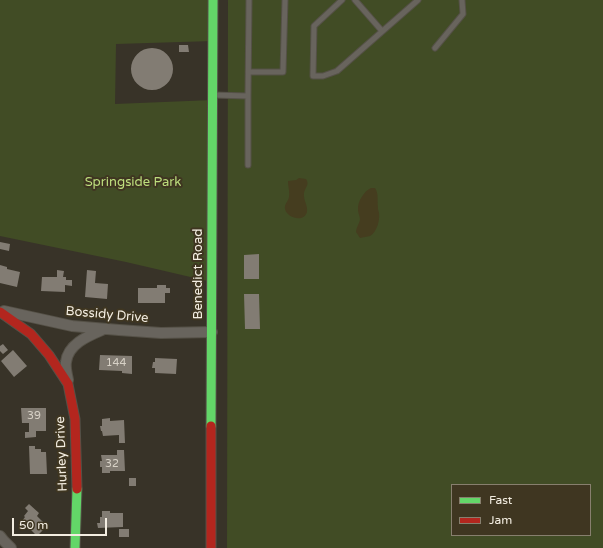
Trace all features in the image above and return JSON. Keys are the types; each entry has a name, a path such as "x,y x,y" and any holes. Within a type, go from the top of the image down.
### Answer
{"street":[{"name":"Benedict Road","path":"211,548 213,0"},
{"name":"Bossidy Drive","path":"0,311 72,326 161,333 212,332"},
{"name":"Hurley Drive","path":"0,311 31,334 49,355 68,384"},
{"name":"Hurley Drive","path":"76,548 77,496 75,419 65,363 69,352 84,338 105,329"},
{"path":"0,536 11,548"}],"lane":[{"path":"248,165 249,0"},
{"path":"248,72 283,72 285,0"},
{"path":"342,0 314,26 313,76 323,76 337,71 418,0"},
{"path":"355,0 382,31"},
{"path":"435,48 463,14 462,0"},
{"path":"213,95 248,96"}],"green space":[{"name":"Springside Park","path":"0,0 213,0 213,41 116,44 115,104 213,100 212,282 126,262 0,236"},
{"path":"228,0 603,0 603,548 227,548"}],"sand":[{"path":"299,178 306,179 308,183 304,196 307,212 303,217 296,218 292,217 286,212 285,207 289,195 288,181"},
{"path":"371,188 375,188 378,197 378,222 376,229 370,236 360,238 356,232 360,220 358,207 364,194"}],"building":[{"path":"179,45 188,45 189,52 179,52"},
{"path":"148,48 156,48 164,51 170,57 173,69 170,81 164,87 156,90 148,90 140,87 134,81 131,73 131,65 134,57 140,51"},
{"path":"0,242 10,244 9,251 0,249"},
{"path":"259,254 259,279 244,279 244,255"},
{"path":"0,265 7,267 7,269 20,272 17,287 0,283"},
{"path":"57,270 64,271 63,277 66,277 66,280 72,280 72,286 65,285 65,292 41,291 42,277 57,277"},
{"path":"87,270 96,271 95,283 108,284 107,299 85,297"},
{"path":"157,285 166,285 166,288 170,288 170,293 165,293 165,303 138,303 138,288 157,288"},
{"path":"244,294 259,294 260,329 245,329"},
{"path":"3,344 8,350 3,354 0,351 0,346"},
{"path":"13,350 27,366 14,377 1,361"},
{"path":"100,355 132,356 132,374 122,373 122,371 99,370"},
{"path":"155,358 177,359 176,374 155,373 155,368 152,368"},
{"path":"21,408 46,408 46,431 36,431 36,437 25,438 25,432 29,432 29,423 22,423"},
{"path":"110,418 110,421 124,420 125,443 119,443 119,435 103,436 100,426 102,426 102,419"},
{"path":"29,446 35,446 35,449 41,449 41,452 46,452 47,474 30,474"},
{"path":"117,450 124,450 125,471 110,471 110,473 102,473 102,467 100,467 100,461 102,461 101,455 117,455"},
{"path":"129,478 136,478 136,486 129,486"},
{"path":"29,504 39,513 37,516 47,526 37,536 22,521 28,511 25,508"},
{"path":"102,511 110,511 110,513 123,513 123,527 98,528 97,523 100,523"},
{"path":"119,529 129,529 129,537 119,537"}],"traffic: fast":[{"path":"211,426 213,0"},
{"path":"75,548 77,489"}],"traffic: jam":[{"path":"0,312 31,334 49,355 68,384 75,419 77,489"},
{"path":"211,426 211,548"}]}
